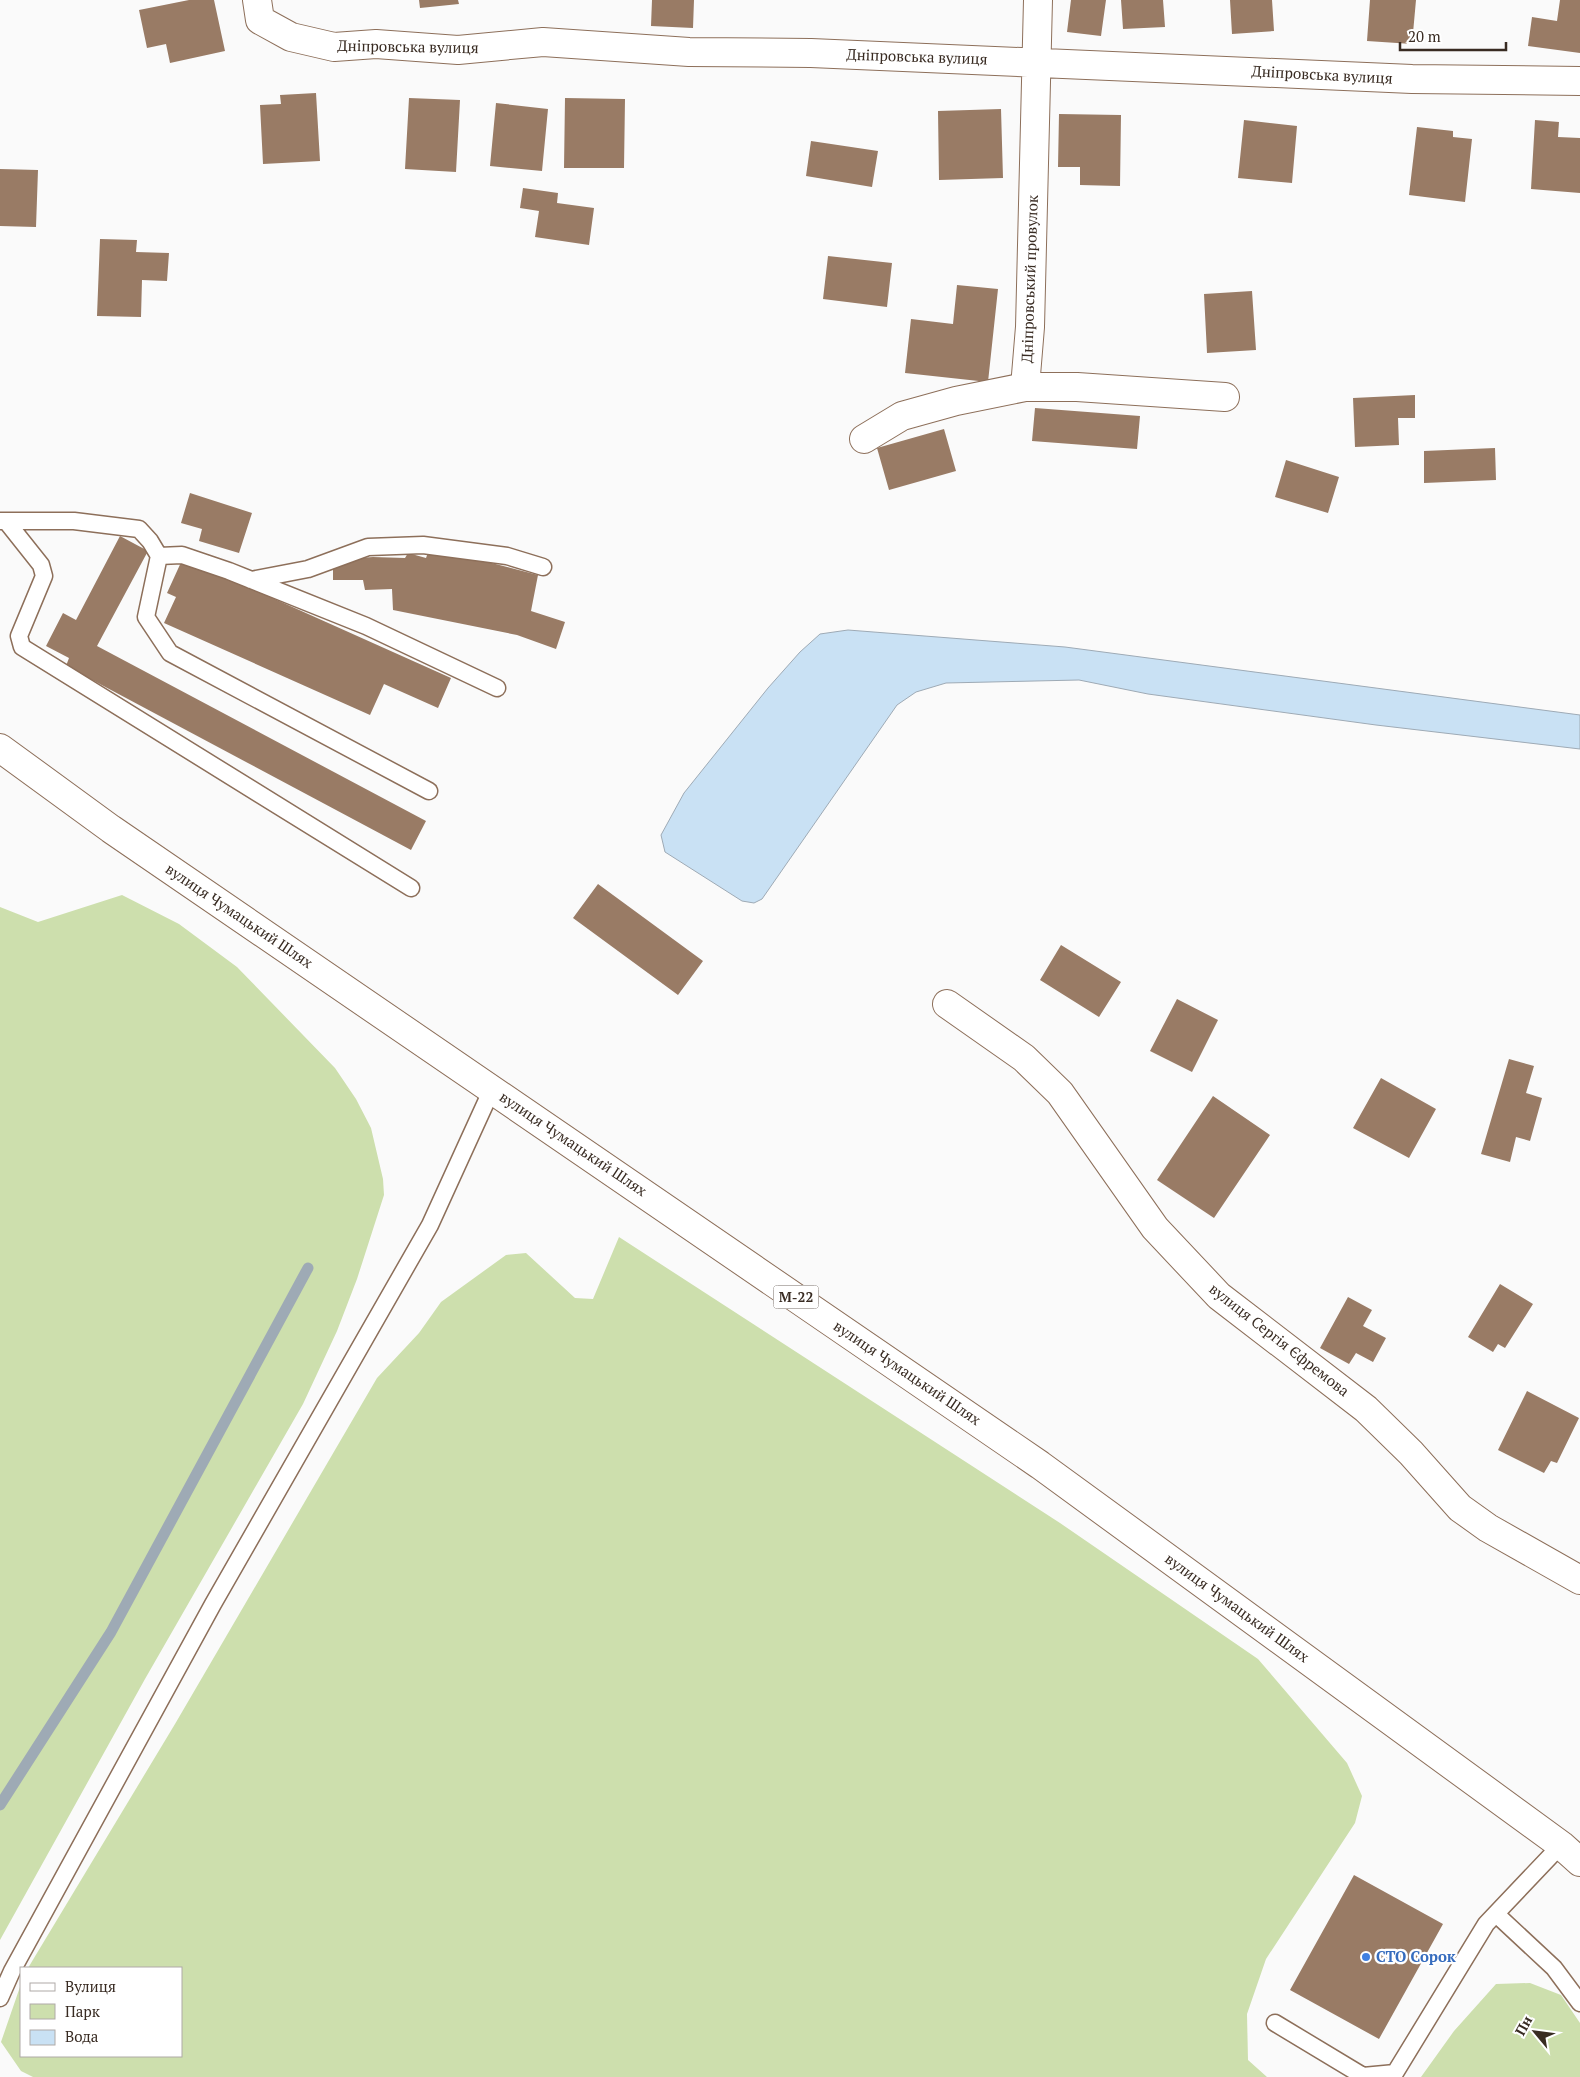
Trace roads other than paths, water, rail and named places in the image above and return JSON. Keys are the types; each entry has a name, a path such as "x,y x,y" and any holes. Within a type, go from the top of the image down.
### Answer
{"main road":[{"name":"Дніпровський провулок","path":"1025,387 1030,327 1038,0"},
{"name":"Дніпровська вулиця","path":"258,10 291,37 334,47 376,44 458,50 543,42 688,52 811,53 1412,79 1580,81"},
{"path":"864,439 902,416 956,401 1025,387 1076,387 1225,397"},
{"name":"вулиця Чумацький Шлях","path":"0,748 111,829 1040,1465 1571,1853"},
{"name":"вулиця Сергія Єфремова","path":"947,1004 1024,1058 1060,1093 1155,1228 1219,1296 1366,1409 1411,1453 1460,1508 1488,1528 1580,1580"}],"lane":[{"path":"3,521 74,522 139,529 150,540 159,556 146,618 170,653 429,791"},
{"path":"3,521 41,565 44,576 19,636 22,647 411,888"},
{"path":"251,580 308,569 368,547 423,545 507,556 543,567"},
{"path":"159,556 182,555 251,580 366,626 497,688"},
{"path":"0,1998 12,1971 128,1758 430,1225 492,1089"},
{"path":"1275,2024 1363,2076 1395,2073 1486,1924 1571,1853"},
{"path":"1496,1914 1554,1968 1580,2003"}],"water":[{"path":"848,630 1065,647 1580,715 1580,749 1376,725 1148,694 1079,680 946,683 916,692 897,705 762,899 754,903 742,901 665,852 661,835 684,793 768,688 800,652 820,634"}],"waterway":[{"path":"0,1805 111,1632 308,1268"}],"place":[{"name":"СТО Сорок","path":"1366,1957"}]}
